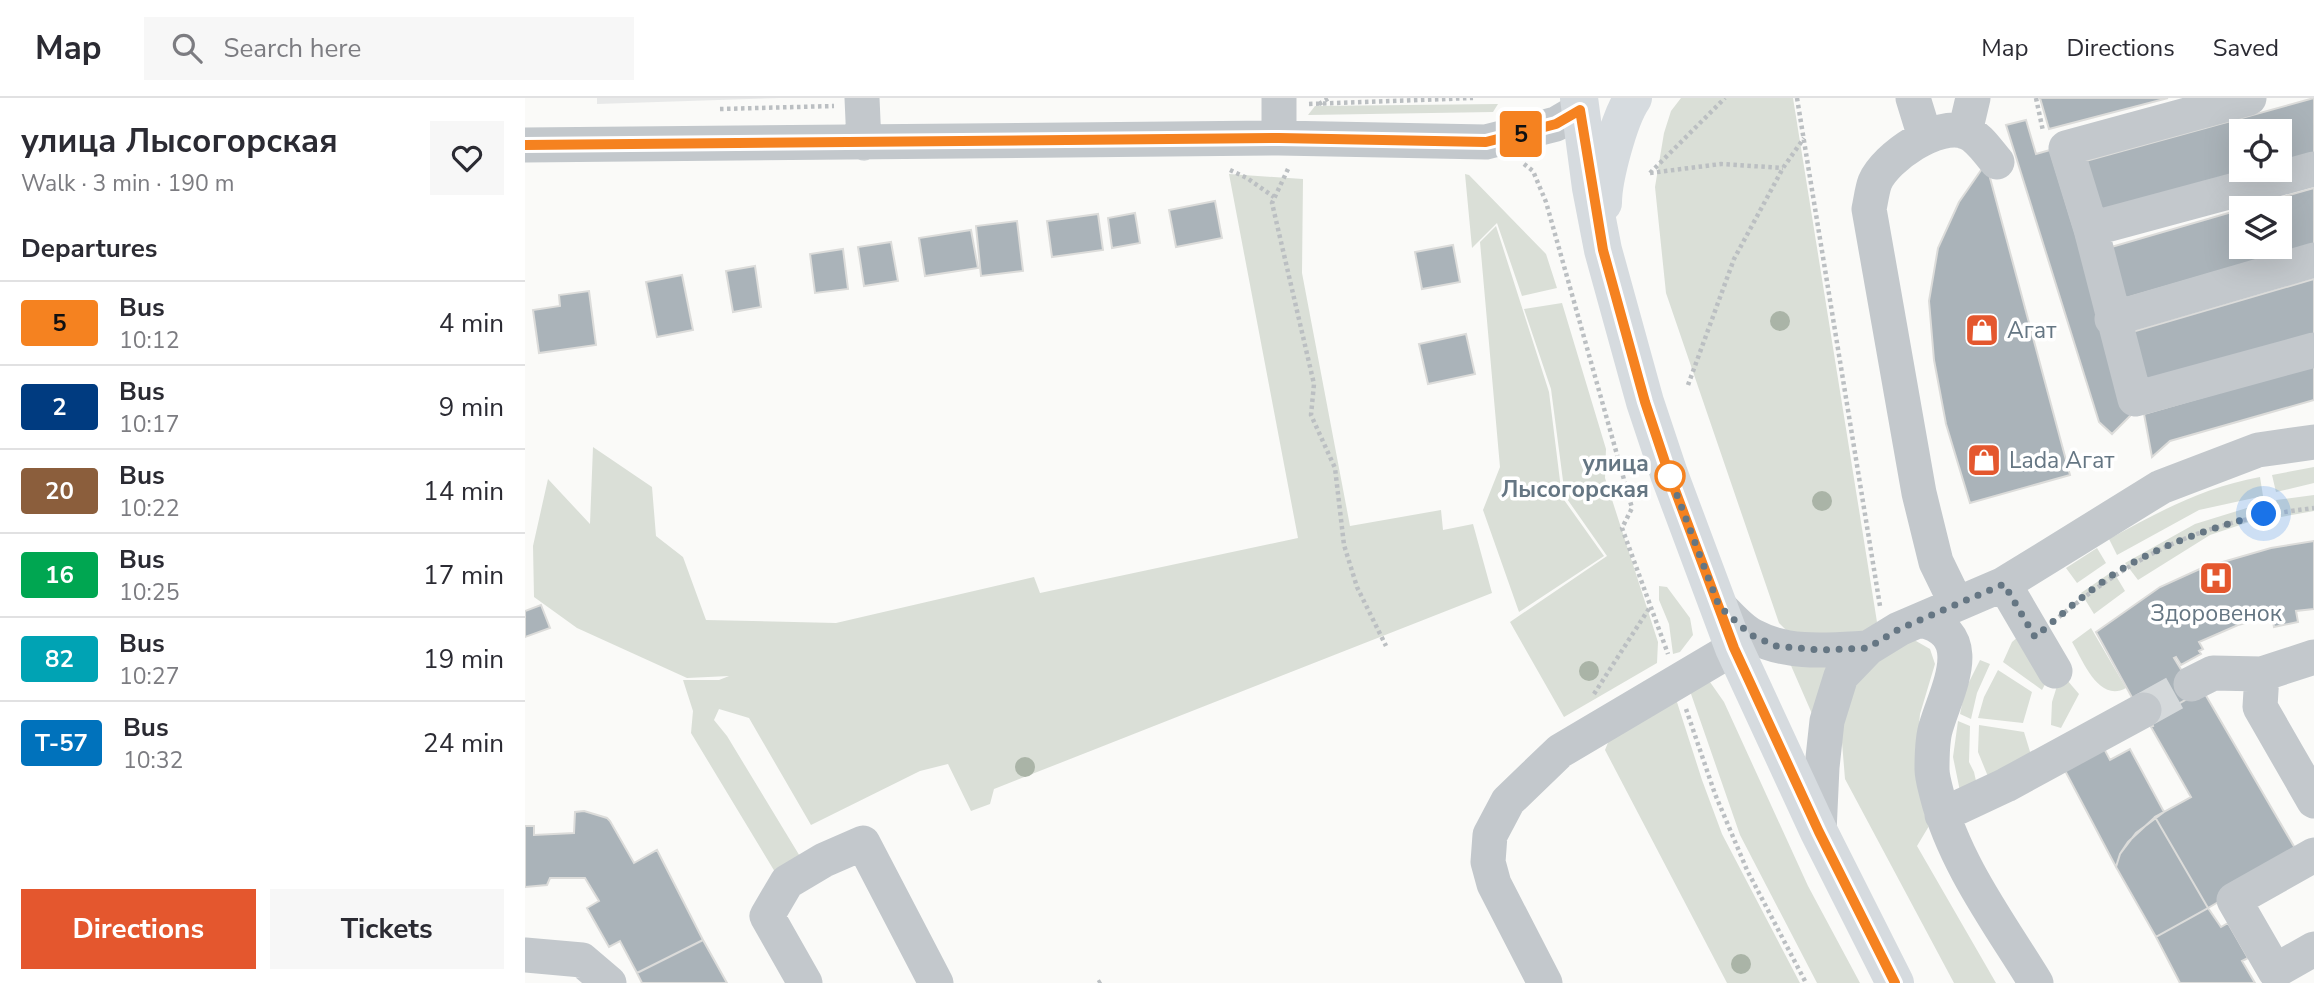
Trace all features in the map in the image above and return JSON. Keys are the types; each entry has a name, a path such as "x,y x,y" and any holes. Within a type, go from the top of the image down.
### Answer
{"main road":[{"path":"1603,250 1603,186 1621,126 1633,98"},
{"path":"1584,102 1603,250 1645,402 1734,648 1819,832 1895,983"}],"street":[{"path":"862,98 865,143"},
{"path":"1913,98 1925,138"},
{"path":"1965,132 1973,98"},
{"path":"2249,98 2066,148 2091,229 2112,319 2135,399 2314,350"},
{"path":"1279,101 1287,138"},
{"path":"525,145 1287,138 1486,142 1556,124 1584,102"},
{"path":"1956,603 1936,562 1919,493 1869,209 1876,180 1893,158 1941,131 1965,132 1982,144 1997,162"},
{"path":"2091,229 2314,169"},
{"path":"2112,319 2314,260"},
{"path":"1819,832 1827,721 1841,676 1876,643 1899,629 2004,584 2161,487 2257,450 2314,442"},
{"path":"2004,584 2055,671"},
{"path":"1719,606 1751,635 1776,646 1820,650 1876,643"},
{"path":"1922,620 1944,628 1956,654 1952,682 1935,730 1932,771 1942,815 1972,876 2036,983"},
{"path":"1545,983 1494,884 1488,862 1490,835 1508,800 1560,751 1734,648"},
{"path":"2191,684 2213,673 2262,674 2314,657"},
{"path":"2262,674 2260,707 2314,801"},
{"path":"1942,815 2006,785 2144,710"},
{"path":"804,983 767,916 786,882 824,860 863,843 936,983"},
{"path":"2314,855 2234,900 2275,971 2314,949"},
{"path":"525,955 582,960 609,983"}],"path":[{"path":"1318,104 1329,98"},
{"path":"1279,101 1318,104 1473,98"},
{"path":"1725,98 1650,173 1721,164 1783,168"},
{"path":"1797,98 1876,643"},
{"path":"1287,138 1292,160 1272,203 1314,384 1311,415 1335,468 1344,544 1357,587 1386,646"},
{"path":"1688,385 1734,259 1783,168 1804,138"},
{"path":"1515,157 1532,171 1546,201 1632,508 1622,528 1715,794 1736,845 1807,983"},
{"path":"1227,168 1274,197"},
{"path":"2035,637 2111,576 2159,549 2208,528 2264,514 2314,508"},
{"path":"1573,743 1584,712 1650,607"}],"shaded area":[{"path":"597,98 779,98 597,104"},
{"path":"1681,98 1793,98 1877,622 1865,631 1796,640 1779,623 1666,293 1655,187 1664,133 1671,111"},
{"path":"1498,104 1493,112 1308,115 1315,106"},
{"path":"1229,174 1303,179 1302,273 1350,526 1441,510 1443,530 1473,524 1492,593 994,789 990,804 971,811 948,764 920,771 811,825 749,718 719,709 714,720 727,736 804,863 778,877 691,733 693,711 683,680 719,680 729,676 687,678 577,628 534,597 533,546 548,479 590,524 593,447 652,487 656,536 683,557 706,620 836,623 1034,577 1040,593 1298,538"},
{"path":"1465,174 1546,254 1557,288 1522,296 1497,223 1472,248"},
{"path":"1496,226 1549,392 1562,497 1604,556 1519,612 1483,510 1500,467 1480,242"},
{"path":"1562,303 1606,449 1605,478 1658,642 1657,663 1564,717 1510,622 1607,556 1565,496 1551,389 1524,309"},
{"path":"2314,467 2314,483 2276,492 2272,475"},
{"path":"2260,477 2263,496 2199,510 2117,555 2109,539 2200,494"},
{"path":"2314,495 2314,511 2281,517 2276,500"},
{"path":"2263,503 2267,516 2210,535 2138,580 2125,563 2195,524"},
{"path":"2097,548 2106,563 2077,583 2066,568"},
{"path":"2113,571 2125,591 2094,614 2081,593"},
{"path":"1659,586 1667,587 1690,618 1693,635 1680,652 1673,654 1669,624 1659,600"},
{"path":"2091,628 2126,688 2108,690 2093,678 2087,669 2072,642"},
{"path":"2026,630 2052,671 2042,690 2003,662 2012,642"},
{"path":"1897,640 1916,641 1930,649 1935,664 1920,714 1918,736 1929,826 1917,846 1996,983 1954,983 1845,779 1840,718 1856,675"},
{"path":"1980,660 1990,664 1977,693 1971,719 1960,714 1965,690"},
{"path":"1789,661 1832,664 1816,723"},
{"path":"1998,670 2032,692 2023,723 1978,718 1984,697"},
{"path":"2061,673 2079,694 2061,728 2051,725 2052,702"},
{"path":"1710,682 1724,702 1808,886 1860,983 1817,983 1740,835 1690,691"},
{"path":"1676,699 1722,834 1800,983 1727,983 1605,750 1611,735"},
{"path":"1958,721 1970,726 1969,762 1978,790 1961,796 1953,757"},
{"path":"1979,725 2024,732 2031,755 1989,779 1978,752"}],"building":[{"path":"2040,98 2168,98 2049,129"},
{"path":"2314,98 2314,154 2292,160 2292,119 2238,119"},
{"path":"2026,120 2036,154 2050,150 2131,415 2112,434 2099,422 2006,125"},
{"path":"2229,121 2229,178 2097,215 2082,162"},
{"name":"Агат","path":"1986,163 2070,475 1970,503 1946,424 1934,360 1929,301 1938,248 1959,202"},
{"path":"2314,188 2314,244 2292,250 2292,196 2286,196"},
{"path":"1215,201 1222,238 1176,247 1169,210"},
{"path":"1135,213 1140,243 1112,248 1108,218"},
{"path":"2229,213 2229,259 2262,259 2123,299 2108,248"},
{"path":"1098,214 1103,250 1052,257 1047,221"},
{"path":"1017,221 1023,271 981,276 976,226"},
{"path":"971,230 978,268 925,276 919,238"},
{"path":"891,242 898,281 864,286 858,247"},
{"path":"1453,245 1460,282 1422,289 1415,252"},
{"path":"843,249 848,289 815,293 810,254"},
{"path":"755,266 761,307 733,312 726,271"},
{"path":"682,275 693,330 657,337 646,282"},
{"path":"2314,279 2314,342 2148,389 2132,332"},
{"path":"589,291 596,345 539,353 533,310 560,306 559,295"},
{"path":"1466,334 1475,374 1428,384 1419,344"},
{"path":"2314,365 2314,400 2170,441 2152,457 2144,414"},
{"path":"2314,541 2314,609 2296,611 2298,622 2274,627 2272,616 2238,625 2199,642 2203,649 2199,651 2201,654 2181,665 2176,657 2174,658 2196,694 2150,720 2135,703 2096,632 2160,587 2202,568 2271,548"},
{"path":"541,605 550,628 525,637 525,611"},
{"path":"2196,694 2205,694 2299,855 2208,908 2155,817 2191,797 2151,727 2153,726 2150,720"},
{"path":"2101,743 2110,760 2130,749 2164,812 2136,833 2120,854 2116,867 2061,763"},
{"path":"584,811 610,821 634,863 657,850 703,940 637,973 620,941 609,947 587,908 599,901 585,878 550,878 547,885 525,887 525,826 534,826 534,835 574,833 575,812"},
{"path":"2155,817 2208,908 2156,937 2116,867 2128,842"},
{"path":"2208,908 2221,927 2228,923 2248,958 2242,961 2255,983 2180,983 2156,937"},
{"path":"703,940 727,983 642,983 637,973"}],"tunnel":[{"path":"2144,710 2191,684"}],"bus line":[{"name":"5","path":"525,145 1279,138 1486,142 1556,124 1580,110 1603,250 1645,402 1669,474 1734,648 1819,832 1895,983"}],"place":[{"name":"Агат","path":"1982,330"},
{"name":"Lada Агат","path":"1984,460"},
{"name":"улица Лысогорская","path":"1670,476"},
{"name":"Здоровенок","path":"2216,578"}],"route":[{"path":"1670,476 1669,474 1719,606 1751,635 1776,646 1820,650 1868,648 1899,629 2004,584 2035,637 2111,576 2159,549 2208,528 2264,514"}]}
